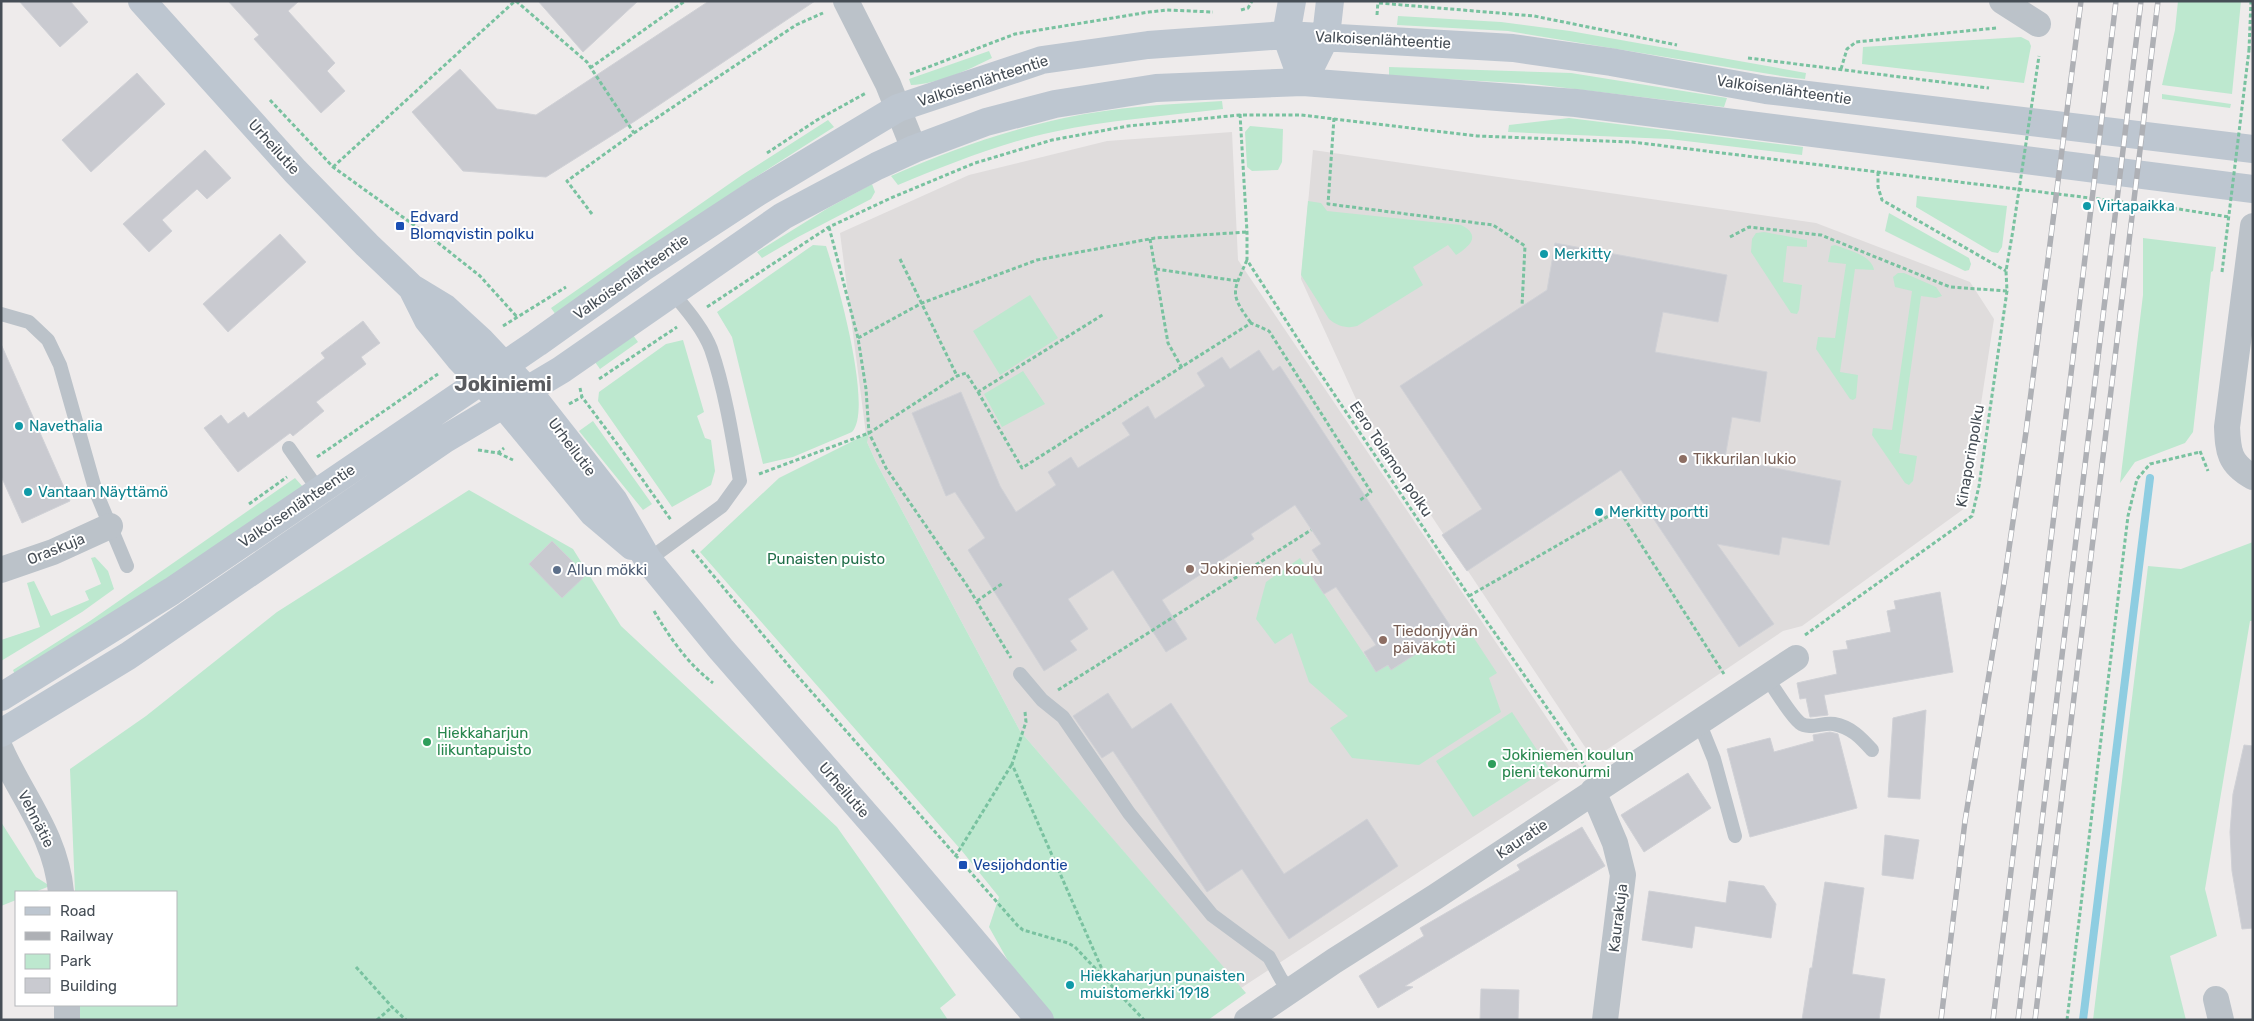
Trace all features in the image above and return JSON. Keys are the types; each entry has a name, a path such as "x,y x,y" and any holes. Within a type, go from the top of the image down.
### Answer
{"main road":[{"name":"Urheilutie","path":"142,1 295,171 412,288 445,308 481,341 527,390 614,501 648,560 721,649 885,837 1040,1020"},
{"path":"1292,1 1286,35 1303,82"},
{"path":"1303,82 1326,36 1330,1"},
{"name":"Valkoisenlähteentie","path":"1,697 172,591 481,382 504,364 538,343 642,268 758,192 898,108 1042,60 1148,45 1286,35 1513,48 1611,62 1766,90 2253,149"},
{"name":"Valkoisenlähteentie","path":"1,733 128,656 445,439 561,370 783,216 877,166 914,149 986,122 1055,104 1156,88 1303,82 1576,103 2253,189"},
{"name":"Urheilutie","path":"412,288 428,320 459,358 502,404 593,514 648,560"}],"street":[{"path":"2002,1 2038,24"},
{"path":"836,6 888,84 914,149"},
{"path":"2243,222 2234,273 2247,323 2227,426 2228,447 2232,460 2253,477"},
{"name":"Oraskuja","path":"1,570 53,552 110,526"},
{"name":"Kauratie","path":"1248,1020 1290,990 1796,658"},
{"name":"Vehnätie","path":"1,750 10,770 40,821 52,849 59,873 61,891"},
{"name":"Kaurakuja","path":"1593,791 1615,843 1623,875 1605,1020"}],"lane":[{"path":"648,560 722,506 740,481 725,405 710,348 692,316 672,292"},
{"path":"1,314 29,322 48,340 60,365 96,492 127,566"},
{"path":"289,448 336,514"},
{"path":"1020,674 1042,700 1063,717 1129,813 1212,915 1269,956 1281,979 1290,990"},
{"path":"1767,678 1800,723 1810,726 1833,724 1847,728 1859,735 1872,750"},
{"path":"1699,722 1714,759 1735,836"}],"path":[{"path":"333,167 516,1 587,62 634,133"},
{"path":"590,68 685,1"},
{"path":"2234,273 2251,1"},
{"path":"592,214 567,181 634,133 796,25 836,6"},
{"path":"1998,89 1841,68 1847,49 1856,42 2038,24"},
{"name":"Kinaporinpolku","path":"1796,658 1797,641 1972,516 1979,486 2007,291 2006,271 2039,56"},
{"path":"2028,93 2038,94"},
{"path":"265,95 333,167 432,238 480,276 538,343"},
{"path":"1240,115 1248,232 1247,260 1234,290 1239,307 1251,323 1270,332 1371,492 1359,501"},
{"path":"598,379 829,227 891,198 975,163 1052,140 1128,126 1240,115 1301,115 1477,136 1632,142 2125,202"},
{"path":"1334,118 1328,204 1493,225 1525,246 1522,306"},
{"path":"1878,172 1878,187 1882,200 2006,271"},
{"path":"2144,204 2243,222"},
{"path":"829,227 858,338 866,389 869,433 886,468 977,600 1020,674 1026,722 1012,764 956,857"},
{"path":"1730,237 1749,227 1821,235 1950,286 2007,291"},
{"path":"858,338 922,303 1037,260 1150,239 1248,232"},
{"path":"1150,239 1168,343 1182,368"},
{"path":"900,259 957,376"},
{"name":"Eero Tolamon polku","path":"1247,260 1469,596 1573,745 1590,776 1593,791"},
{"path":"1156,269 1238,281"},
{"path":"978,392 1104,314"},
{"path":"481,341 517,317"},
{"path":"740,481 869,433 957,376 966,373 1022,468 1251,323"},
{"path":"246,506 413,392 459,358"},
{"path":"561,370 581,390 582,397 621,448 680,535 745,615 956,857 1018,926 1023,930 1076,947 1144,1020"},
{"path":"2067,1020 2128,516 2137,480 2150,464 2200,452"},
{"path":"1469,596 1619,510 1724,675"},
{"path":"1042,700 1312,530"},
{"path":"977,600 1003,583"},
{"path":"1012,764 1107,979"},
{"path":"356,967 406,1020"},
{"path":"377,1020 392,1007"}],"shaded area":[{"name":"Jokiniemen koulu","path":"1232,132 1238,260 1580,767 1241,988 1020,731 876,462 867,442 840,233 969,175 1107,141"},
{"name":"Tikkurilan lukio","path":"1313,150 1816,223 1970,282 1994,319 1965,508 1802,626 1783,631 1593,759 1361,410 1301,279"}],"green space":[{"path":"2178,1 2241,1 2232,94 2162,85 2175,30"},
{"path":"1398,16 1501,22 1570,31 1806,73 1805,79 1787,77 1508,31 1397,25"},
{"path":"2021,37 2029,41 2031,46 2024,83 1862,64 1863,47"},
{"path":"989,51 992,58 963,72 932,82 911,85 909,79"},
{"path":"1389,67 1571,73 1727,98 1724,107 1533,84 1389,76"},
{"path":"2162,94 2231,104 2230,108 2162,99"},
{"path":"1222,101 1223,109 1095,124 1033,137 974,155 898,185 891,176 976,142 1064,118 1122,109"},
{"path":"1569,118 1803,147 1802,155 1669,139 1508,132 1509,125"},
{"path":"828,120 834,127 745,184 556,315 551,308 742,175"},
{"path":"1250,126 1283,129 1282,162 1278,170 1252,171 1247,167 1245,132"},
{"path":"872,184 875,192 871,199 762,258 757,252 828,208"},
{"path":"1917,196 2007,206 2002,247 1998,253 1992,252 1916,207"},
{"path":"1308,201 1321,203 1327,211 1461,225 1468,229 1472,237 1469,245 1456,255 1448,245 1413,267 1423,285 1357,326 1342,326 1329,319 1301,275"},
{"path":"1889,213 1969,258 1971,264 1969,270 1965,271 1885,231"},
{"path":"1764,232 1807,240 1807,247 1787,246 1783,282 1802,285 1797,314 1791,313 1751,252 1752,239 1756,233"},
{"path":"2143,238 2216,247 2213,271 2211,272 2193,432 2185,443 2135,462 2120,483 2143,295"},
{"path":"813,245 826,246 837,284 856,371 859,397 858,419 852,432 793,457 763,464 732,337 717,312"},
{"path":"1835,245 1869,260 1874,270 1855,269 1840,372 1858,375 1856,398 1853,400 1850,399 1816,349 1818,337 1835,338 1846,264 1828,262 1831,246"},
{"path":"1898,273 1904,273 1936,287 1942,296 1936,298 1921,296 1899,453 1917,456 1913,481 1909,485 1905,483 1872,435 1873,428 1892,430 1912,291 1895,287 1893,277"},
{"path":"1030,295 1058,338 1000,375 973,331"},
{"path":"633,335 638,342 600,369 595,362"},
{"path":"683,340 704,412 697,416 705,438 711,440 715,471 711,485 672,507 598,401 599,392 666,344"},
{"path":"1023,371 1045,404 1002,427 984,394"},
{"path":"593,421 652,504 643,510 579,431"},
{"name":"Punaisten puisto","path":"869,433 867,442 876,462 1020,731 1246,993 1208,1020 1053,1020 1012,968 989,927 999,897 962,851 700,552 779,478"},
{"path":"295,478 303,487 212,552 16,677 13,670 90,621"},
{"name":"Hiekkaharjun liikuntapuisto","path":"469,490 573,549 621,626 837,827 956,995 940,1008 948,1020 80,1020 79,1006 178,1006 178,891 75,891 70,769 146,716 277,612"},
{"path":"2253,542 2253,621 2250,621 2205,889 2217,936 2170,956 2186,1020 2093,1020 2148,566 2181,569"},
{"path":"95,557 108,571 114,589 82,612 1,661 1,640 40,627 27,583 34,581 51,616 89,600 85,591 101,584 91,558"},
{"path":"1300,558 1376,672 1388,665 1391,670 1445,634 1450,640 1466,626 1497,673 1489,678 1501,712 1419,765 1352,758 1330,728 1348,716 1309,682 1292,633 1275,644 1256,619 1266,582"},
{"name":"Jokiniemen koulun pieni tekonurmi","path":"1512,712 1549,768 1473,817 1436,761"},
{"path":"1,822 36,877 50,886 38,891 15,891 15,900 1,906"}],"building":[{"path":"19,1 70,1 88,22 60,47"},
{"path":"228,1 299,1 288,11 335,63 327,71 345,91 321,113 254,39 259,35"},
{"path":"538,1 638,1 583,52"},
{"path":"709,1 815,1 635,121 546,177 463,171 412,112 460,69 497,109 536,115"},
{"path":"137,73 165,104 91,172 62,140"},
{"path":"205,150 231,178 207,199 197,189 162,220 172,231 149,252 123,224"},
{"path":"280,234 306,262 228,332 203,304"},
{"path":"1555,243 1727,275 1718,322 1663,312 1655,352 1767,372 1760,422 1732,417 1725,458 1841,481 1829,545 1782,537 1779,555 1717,544 1774,624 1739,647 1621,470 1467,571 1442,535 1482,509 1400,386 1547,290"},
{"path":"363,321 380,343 361,357 366,364 316,402 324,411 293,436 290,433 238,472 204,428 221,415 228,424 244,412 248,418 325,358 321,353"},
{"name":"Navethalia","path":"1,344 70,501 22,523 1,476"},
{"path":"1259,350 1273,371 1280,366 1453,630 1391,670 1388,665 1376,672 1364,652 1376,645 1336,587 1324,594 1311,575 1323,567 1312,550 1321,544 1295,505 1251,534 1254,539 1162,600 1187,639 1166,652 1113,570 1068,599 1088,629 1070,641 1077,650 1044,671 968,550 985,538 955,492 946,496 912,413 961,392 1000,486 1016,512 1056,485 1048,472 1071,457 1078,468 1130,435 1122,423 1148,406 1155,419 1205,386 1197,373 1222,357 1230,369"},
{"name":"Allun mökki","path":"552,541 586,575 562,598 529,564"},
{"path":"1940,592 1953,672 1824,695 1828,715 1810,717 1806,698 1800,699 1797,683 1837,674 1833,651 1848,649 1846,641 1891,632 1887,611 1896,609 1894,601"},
{"path":"1108,693 1132,729 1171,703 1284,874 1367,819 1398,866 1289,939 1242,869 1207,892 1113,751 1102,758 1073,716"},
{"path":"1926,710 1920,799 1888,797 1893,718"},
{"path":"1830,732 1838,734 1857,808 1750,837 1727,749 1770,738 1774,752 1814,741 1813,735"},
{"path":"2244,745 2253,746 2253,928 2242,929 2232,871 2230,832 2233,794"},
{"path":"1688,773 1711,808 1644,852 1621,815"},
{"path":"1582,827 1605,866 1405,986 1413,987 1378,1008 1359,976 1424,936 1420,928 1520,870 1517,865"},
{"path":"1885,835 1919,840 1913,879 1882,875"},
{"path":"1729,881 1764,886 1776,904 1771,938 1695,926 1692,948 1642,940 1649,891 1726,903"},
{"path":"1825,882 1864,888 1852,974 1885,979 1879,1020 1802,1020"},
{"path":"1481,989 1519,990 1518,1020 1480,1020"}],"waterway":[{"path":"2083,1020 2150,478"}],"railway":[{"path":"1941,1020 1965,821 2004,583 2026,432 2081,1"},
{"path":"1993,1020 2116,1"},
{"path":"2018,1020 2141,1"},
{"path":"2035,1020 2158,1"}],"place":[{"name":"Virtapaikka","path":"2087,206"},
{"name":"Edvard Blomqvistin polku","path":"400,226"},
{"name":"Merkitty","path":"1544,254"},
{"name":"Navethalia","path":"19,426"},
{"name":"Tikkurilan lukio","path":"1683,459"},
{"name":"Vantaan Näyttämö","path":"28,492"},
{"name":"Merkitty portti","path":"1599,512"},
{"name":"Jokiniemen koulu","path":"1190,569"},
{"name":"Allun mökki","path":"557,570"},
{"name":"Tiedonjyvän päiväkoti","path":"1383,640"},
{"name":"Hiekkaharjun liikuntapuisto","path":"427,742"},
{"name":"Jokiniemen koulun pieni tekonurmi","path":"1492,764"},
{"name":"Vesijohdontie","path":"963,865"},
{"name":"Hiekkaharjun punaisten muistomerkki 1918","path":"1070,985"}],"district":[{"name":"Jokiniemi","path":"503,384"}]}
